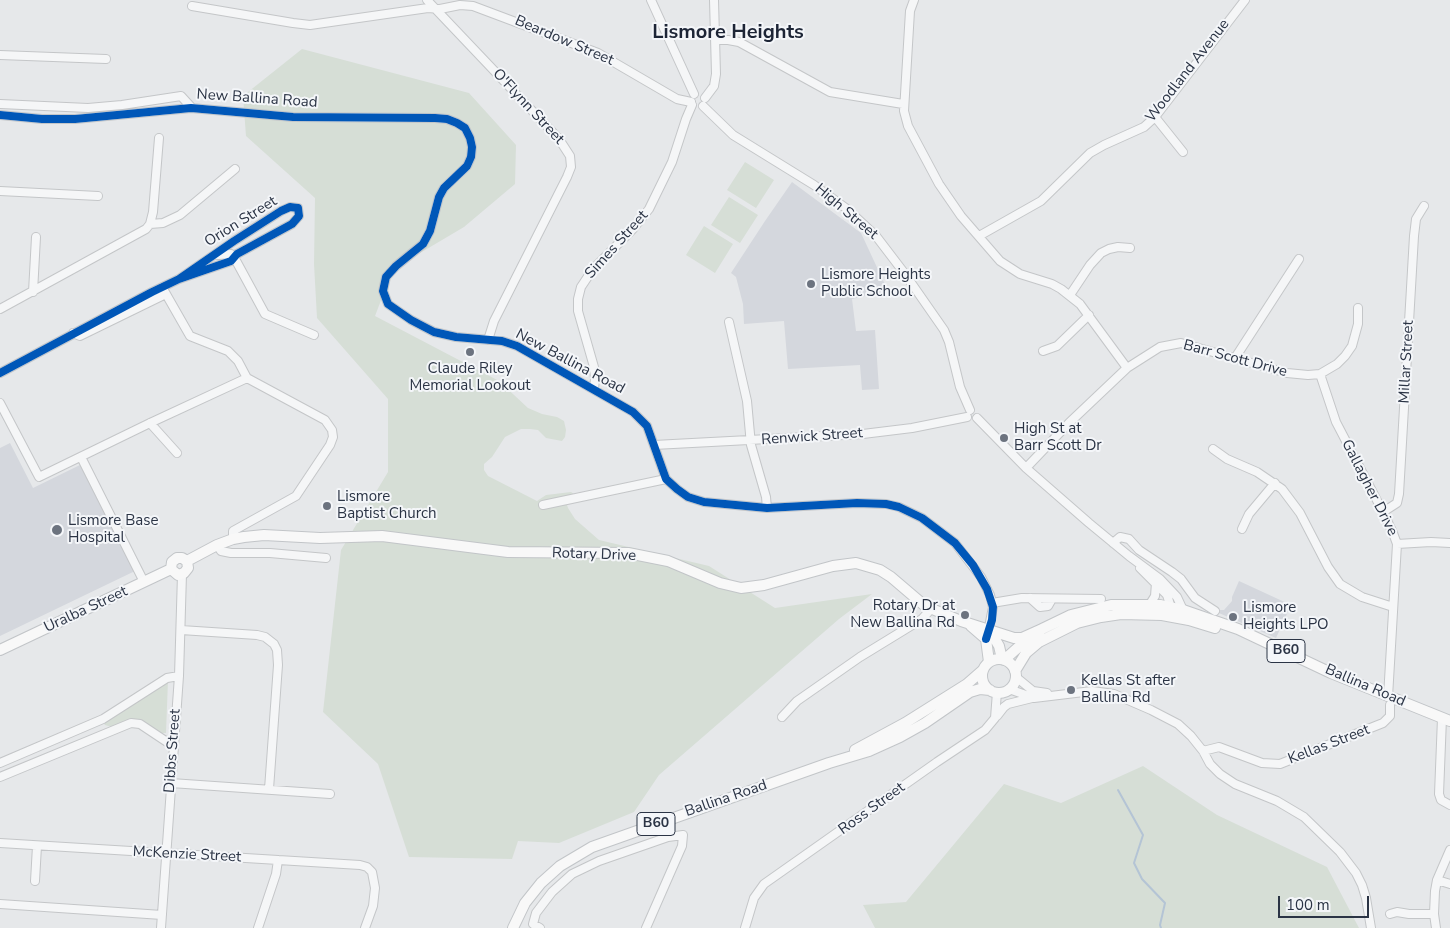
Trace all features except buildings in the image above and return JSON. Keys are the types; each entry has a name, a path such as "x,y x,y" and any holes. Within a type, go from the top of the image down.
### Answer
{"main road":[{"name":"Rotary Drive","path":"233,539 253,536 320,538 375,536 508,552 628,553 668,561 720,584 741,588 764,585 832,566 856,563 880,570 920,603 961,621 980,632 1018,638 1042,629"},
{"name":"Uralba Street","path":"0,650 172,569 172,562 177,558 184,558 187,561 233,539"},
{"path":"172,569 176,574 182,574 188,570 187,561"},
{"name":"Ballina Road","path":"1003,660 1042,629 1071,615 1111,605 1150,604 1183,610 1238,629 1389,701"},
{"name":"Ballina Road","path":"1015,674 1022,657 1031,647 1077,623 1121,614 1162,615 1189,620 1252,641 1308,669 1446,723"},
{"name":"Rotary Drive","path":"987,634 999,646 1003,660"},
{"path":"987,634 986,666 983,681 1001,690"},
{"name":"B60","path":"986,666 996,660 1003,660"},
{"path":"1003,660 1011,664 1015,674"},
{"name":"Ballina Road","path":"829,763 905,723 964,686 986,666"},
{"name":"B60","path":"1001,690 1014,683 1015,674"},
{"name":"Ballina Road","path":"513,928 520,912 534,890 560,866 592,847 829,763 869,751 925,723 970,692 977,690 1001,690"}],"street":[{"name":"O'Flynn Street","path":"427,0 560,139 570,156 570,171 494,321 488,340"},
{"path":"651,0 694,94 691,104 698,108 704,102 715,80 714,0"},
{"path":"914,0 910,11 903,104 908,126 939,184 946,196 1000,261 1020,274 1052,284 1070,294 1089,315 1127,368"},
{"name":"Woodland Avenue","path":"979,236 1041,201 1090,153 1144,127 1155,117 1244,0"},
{"name":"Beardow Street","path":"192,6 310,25 460,5 473,6 486,9 598,53 691,104"},
{"path":"716,40 739,42 830,92 903,104"},
{"path":"0,55 106,59"},
{"path":"694,94 701,93 704,102"},
{"path":"0,104 88,108 181,96 192,108"},
{"name":"High Street","path":"704,102 733,135 825,193 847,209 876,236 944,330 969,413 977,411 977,418 1026,468"},
{"name":"Simes Street","path":"594,389 594,367 578,311 581,287 593,269 646,215 677,149 691,104"},
{"name":"New Ballina Road","path":"0,115 42,119 75,119 192,108 292,117 435,118 457,122 465,128 472,147 467,166 444,188 439,197 430,231 423,244 389,272 383,284 383,291 388,304 425,328 445,335 502,341 517,346 633,412 647,426 666,479"},
{"path":"1155,117 1183,152"},
{"path":"0,309 141,232 150,224 153,212 159,138"},
{"path":"150,224 163,223 180,215 236,169"},
{"path":"0,191 98,196"},
{"name":"Millar Street","path":"1383,512 1397,503 1399,494 1414,236 1416,219 1424,206"},
{"name":"Orion Street","path":"0,373 74,333 164,291 179,279 281,211 290,207 298,208 300,216 292,224 234,257 231,261 179,279"},
{"path":"33,292 36,237"},
{"path":"1070,294 1101,253 1118,247 1130,248"},
{"path":"213,256 226,253 234,257 265,314 314,335"},
{"path":"1235,358 1299,259"},
{"path":"0,403 39,478 247,378 238,361 228,351 190,336 164,291"},
{"path":"1320,374 1337,364 1352,346 1358,324 1358,308"},
{"path":"1043,351 1057,346 1089,315"},
{"path":"729,322 747,401 750,441 758,475 766,497 767,508"},
{"name":"Barr Scott Drive","path":"1026,468 1069,423 1127,368 1153,350 1166,344 1189,345 1287,373 1302,375 1320,374"},
{"name":"Gallagher Drive","path":"1320,374 1336,422 1383,512 1397,544 1389,701"},
{"name":"Uralba Street","path":"233,539 233,531 296,496 330,445 333,437 332,430 325,420 247,378"},
{"name":"Renwick Street","path":"654,445 887,432 969,413"},
{"path":"150,423 177,453"},
{"path":"1213,449 1228,459 1258,472 1275,483 1294,504 1328,567 1340,584 1362,597 1393,607"},
{"path":"81,457 144,582"},
{"path":"1026,468 1129,556 1168,594 1173,612 1189,620"},
{"path":"543,504 666,479 681,493 697,500 767,508 872,503 886,504 910,511 933,525 955,544 981,577 992,603 993,613 987,634"},
{"path":"1242,529 1249,514 1275,483"},
{"path":"1113,542 1120,537 1129,539 1139,550 1180,579 1195,598 1215,611"},
{"path":"1397,544 1450,543"},
{"path":"217,545 221,551 231,553 270,553 326,558"},
{"path":"1129,556 1150,570 1172,590 1183,610"},
{"name":"Dibbs Street","path":"161,928 179,676 182,574"},
{"path":"1150,604 1155,596 1156,583"},
{"path":"992,603 1030,598 1101,599"},
{"path":"782,717 797,702 860,657 922,619 931,609"},
{"path":"181,630 257,635 265,637 278,650 269,789"},
{"path":"1015,674 1033,692 1066,694"},
{"path":"0,763 103,719 167,678 179,676"},
{"path":"1001,690 1034,698"},
{"path":"1001,690 1004,707"},
{"path":"995,718 1001,690"},
{"path":"995,718 1004,707 1013,702 1092,691 1114,694 1178,724 1191,736 1203,751 1210,764 1220,774 1235,784 1277,801 1304,816 1340,852 1356,873 1362,885 1372,928"},
{"name":"Kellas Street","path":"1203,751 1219,747 1262,764 1280,764 1374,727 1388,719 1390,716 1389,701"},
{"name":"Ross Street","path":"745,928 754,898 764,884 984,731 995,718"},
{"path":"0,777 131,723 140,724 174,746"},
{"path":"1446,723 1439,794 1440,800 1450,805"},
{"path":"171,783 330,794"},
{"path":"536,926 536,913 543,902 557,886 572,874 599,861 668,837 683,835 682,846 646,928"},
{"name":"McKenzie Street","path":"0,844 360,865 372,872 375,888 374,900 365,928"},
{"path":"35,881 37,846"},
{"path":"1436,928 1434,914 1437,880 1450,850"},
{"path":"258,928 276,874 278,860"},
{"path":"1437,880 1450,884"},
{"path":"0,904 162,915"},
{"path":"1390,914 1397,912 1434,914"}],"shaded area":[{"path":"302,49 469,93 516,145 515,184 464,227 393,269 375,316 499,381 528,408 564,421 566,430 562,441 546,438 538,430 530,429 521,429 505,437 492,457 484,464 484,470 488,476 537,501 546,495 571,492 574,494 567,505 568,508 575,519 599,540 709,566 775,608 872,594 839,619 659,775 634,812 559,843 518,841 512,859 409,857 378,764 323,712 341,550 388,472 388,399 317,318 314,264 315,198 246,136 243,96"},
{"path":"745,162 774,180 756,208 727,190"},
{"name":"Lismore Heights Public School","path":"792,182 861,233 888,291 852,299 856,331 875,330 879,389 862,390 860,365 788,369 784,321 744,324 743,304 736,277 731,273"},
{"path":"729,197 758,215 740,243 711,225"},
{"path":"704,226 733,244 715,273 686,255"},
{"name":"Lismore Base Hospital","path":"10,443 33,488 82,464 135,571 0,636 0,448"},
{"path":"1239,581 1291,605 1276,638 1215,610 1224,610 1232,601"},
{"path":"168,680 166,733 161,733 136,719 112,727 105,725 103,722"},
{"path":"1143,766 1217,815 1327,867 1359,928 875,928 863,905 906,902 1004,784 1061,803"}],"waterway":[{"path":"1118,790 1143,835 1134,863 1142,879 1165,903 1161,928"}],"cycle path":[{"path":"0,115 42,119 75,119 191,108 293,117 435,118 447,119 457,123 465,128 470,138 472,147 471,157 467,166 444,188 439,197 430,231 423,244 396,266 386,277 383,291 388,304 411,320 434,332 456,337 502,341 517,346 633,412 647,426 666,479 688,497 704,502 767,508 857,503 886,504 899,507 922,518 955,543 973,565 987,589 993,607 992,620 986,639"},
{"path":"0,373 179,279 281,211 290,207 298,208 299,216 292,224 237,254 231,261 179,279"}],"place":[{"name":"Lismore Heights Public School","path":"811,284"},
{"name":"Claude Riley Memorial Lookout","path":"470,352"},
{"name":"High St at Barr Scott Dr","path":"1004,438"},
{"name":"Lismore Baptist Church","path":"327,506"},
{"name":"Lismore Base Hospital","path":"57,530"},
{"name":"Rotary Dr at New Ballina Rd","path":"965,615"},
{"name":"Lismore Heights LPO","path":"1233,617"},
{"name":"Kellas St after Ballina Rd","path":"1071,690"}],"district":[{"name":"Lismore Heights","path":"728,33"}]}
